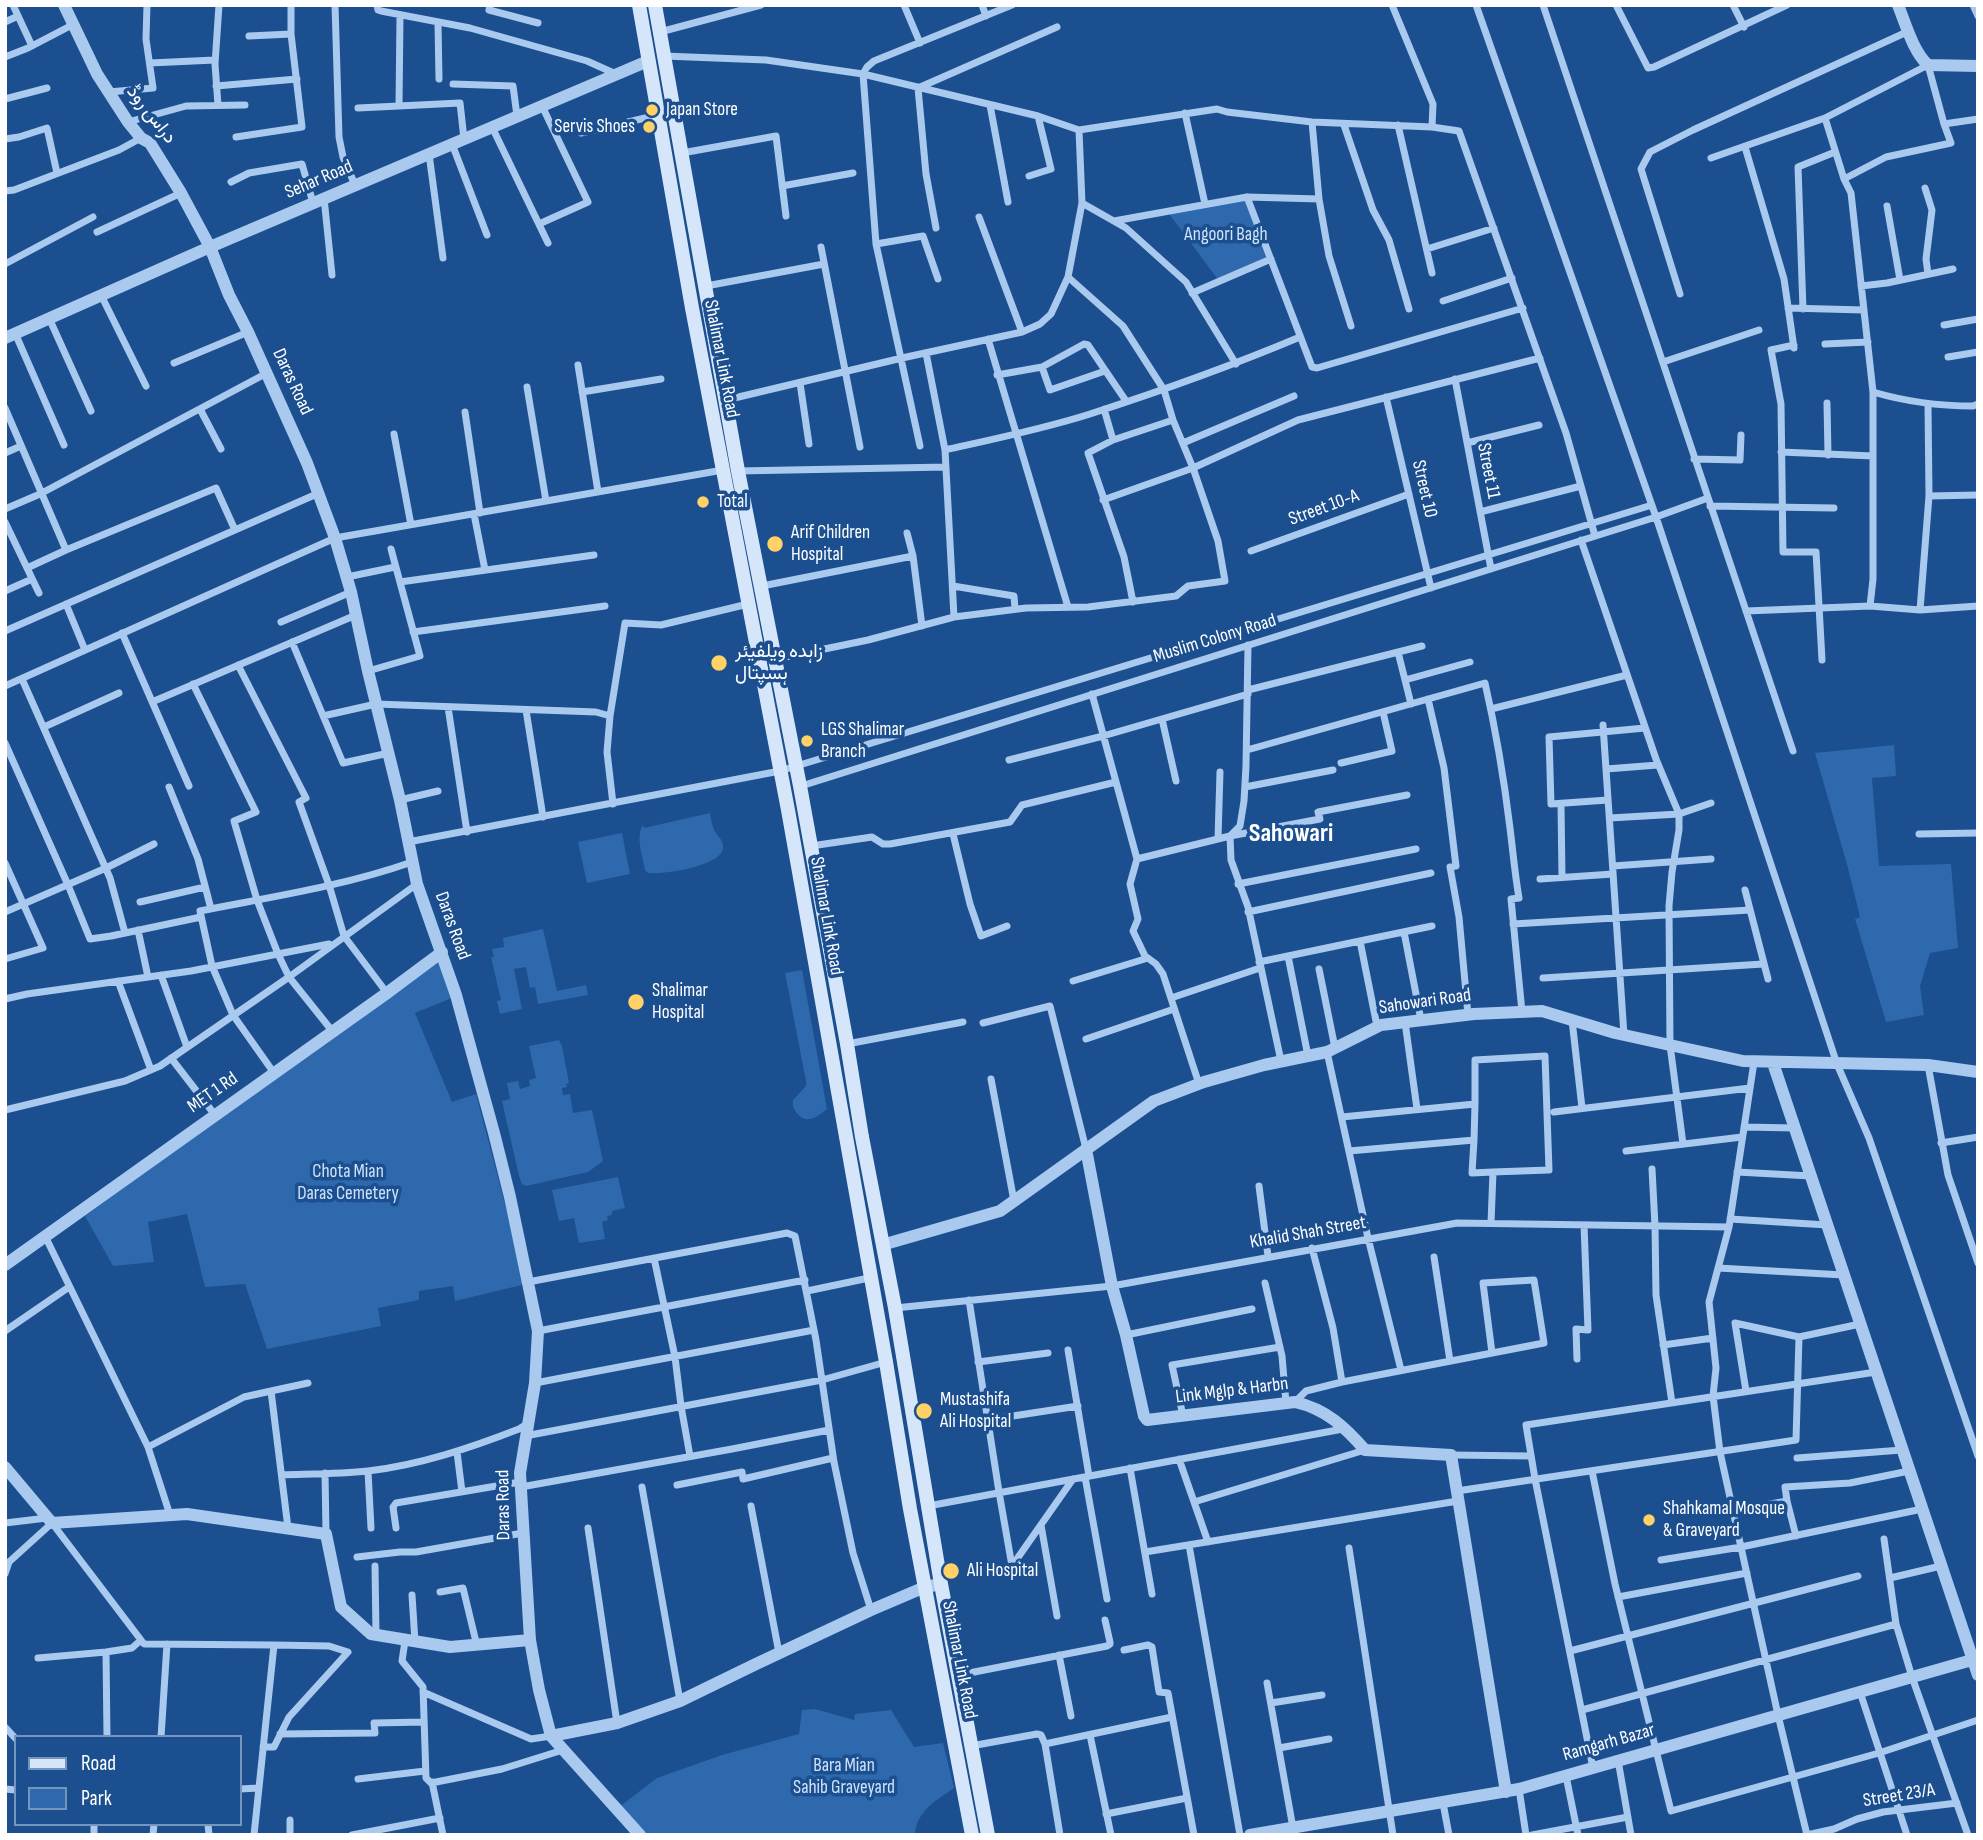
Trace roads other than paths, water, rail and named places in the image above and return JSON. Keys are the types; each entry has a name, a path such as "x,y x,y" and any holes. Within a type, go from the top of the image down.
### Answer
{"main road":[{"name":"Shalimar Link Road","path":"639,5 679,240 731,470 762,586 776,659 848,1044 941,1584 988,1835"},
{"name":"Shalimar Link Road","path":"655,5 726,400 731,470 748,604 784,790 869,1278 972,1835"},
{"path":"679,240 697,237"},
{"path":"845,1140 863,1138"}],"street":[{"path":"13,5 32,46"},
{"name":"دراس روڈ","path":"64,5 97,74 128,122 141,138 150,143 210,247"},
{"path":"108,92 153,88 146,39 147,5"},
{"path":"218,105 215,60 219,5"},
{"path":"236,137 302,127 291,34 291,5"},
{"path":"335,5 339,137 343,157 355,186"},
{"path":"377,5 381,11 470,28 575,58 617,74"},
{"path":"489,5 489,10 538,23"},
{"path":"660,32 735,9 761,5"},
{"path":"904,5 920,43"},
{"path":"982,5 986,16"},
{"path":"920,446 876,244 863,74 874,61 1012,5"},
{"path":"1392,5 1433,104 1432,127"},
{"path":"1476,5 1652,505 1837,1064 1869,1138 1978,1456"},
{"path":"1543,5 1793,751"},
{"path":"1733,5 1744,27"},
{"path":"1618,6 1648,68 1744,27 1787,5"},
{"path":"1844,179 1886,158 1951,143 1928,65 1923,61 1898,5"},
{"path":"1973,5 1978,16"},
{"path":"5,22 18,16"},
{"path":"399,106 400,16"},
{"path":"438,23 439,79"},
{"path":"5,57 74,24"},
{"path":"918,88 1057,27"},
{"path":"1680,294 1641,169 1650,152 1909,31"},
{"path":"249,36 291,34"},
{"path":"664,56 766,60 863,74 1038,116 1079,130 1217,109 1344,125 1398,125 1459,131 1566,433 1595,536"},
{"path":"150,63 215,60"},
{"name":"Sehar Road","path":"10,336 210,247 648,61"},
{"path":"1711,158 1825,118 1928,65 1978,66"},
{"path":"216,86 296,79"},
{"path":"453,84 513,86 517,116"},
{"path":"5,99 47,88"},
{"path":"918,88 926,174 936,228"},
{"path":"358,107 460,103 458,142 487,235"},
{"path":"128,122 186,106 244,105"},
{"path":"990,105 1008,202"},
{"path":"539,224 588,202 542,106"},
{"path":"1185,113 1205,204"},
{"path":"582,133 658,116"},
{"path":"1029,176 1051,169 1038,116"},
{"path":"1825,118 1851,193 1873,392 1873,579 1870,606"},
{"path":"1944,124 1978,119"},
{"path":"1312,122 1329,256 1351,326"},
{"path":"1344,125 1373,210 1389,240 1409,309"},
{"path":"1398,125 1432,273"},
{"path":"492,127 548,243"},
{"path":"5,139 47,128 57,173"},
{"path":"726,400 1022,332 1040,324 1051,314 1068,278 1082,203 1079,130"},
{"path":"682,153 776,136 786,216"},
{"path":"5,191 14,190 119,150 141,138"},
{"path":"1745,147 1784,279 1794,347 1771,350 1781,404 1783,552 1816,552 1822,660"},
{"path":"1803,309 1798,167 1835,152"},
{"path":"429,154 443,258"},
{"path":"231,182 249,173 302,164 318,201 332,275"},
{"path":"782,186 853,173"},
{"path":"1925,188 1932,210 1926,259 1928,274"},
{"path":"97,232 181,193"},
{"path":"1114,221 1247,197 1320,199"},
{"path":"1247,197 1312,367 1317,368 1523,308"},
{"path":"1082,203 1126,228 1185,282 1236,364"},
{"path":"1887,206 1900,280"},
{"path":"5,264 93,217"},
{"path":"979,217 1022,332"},
{"path":"1427,249 1494,228"},
{"path":"876,244 923,236 939,279"},
{"name":"Daras Road","path":"210,247 229,295 292,426 335,538 351,592 417,884 442,951 510,1197 538,1331 521,1484 530,1640 539,1689 557,1743"},
{"path":"821,247 860,447"},
{"path":"1192,293 1271,259"},
{"path":"706,286 824,264"},
{"path":"1861,286 1953,269"},
{"path":"776,659 868,640 954,617 1016,609 1088,607 1133,602 1176,596 1188,586 1225,581 1218,541 1164,390 1124,326 1068,278"},
{"path":"1443,301 1512,278"},
{"path":"101,295 146,386"},
{"path":"1788,309 1864,310"},
{"path":"49,318 90,411"},
{"path":"1944,326 1978,319"},
{"path":"1663,362 1759,330"},
{"path":"174,363 248,332"},
{"path":"10,336 64,445"},
{"path":"946,450 1015,434 1164,390 1300,337"},
{"path":"988,340 1068,607"},
{"path":"1825,344 1868,342"},
{"path":"997,375 1042,368 1084,344 1088,345 1126,401"},
{"path":"1948,357 1978,352"},
{"path":"926,353 946,450 954,617"},
{"path":"1103,500 1193,468 1298,420 1540,358"},
{"path":"578,365 598,492"},
{"path":"1042,368 1050,390 1105,372"},
{"path":"5,509 40,494 267,373"},
{"path":"582,392 661,379"},
{"name":"Street 11","path":"1455,379 1490,569"},
{"path":"800,383 809,444"},
{"path":"527,387 546,501"},
{"path":"1873,392 1903,401 1928,404 1978,404"},
{"path":"1183,443 1294,396"},
{"name":"Street 10","path":"1386,397 1431,588"},
{"path":"1827,403 1828,455"},
{"path":"1920,610 1929,496 1928,404"},
{"path":"5,408 66,550"},
{"path":"200,408 221,449"},
{"path":"1104,409 1113,440"},
{"path":"465,412 485,570"},
{"path":"1133,602 1124,557 1088,453 1113,440 1173,420"},
{"path":"1467,443 1539,425"},
{"path":"394,434 411,525"},
{"path":"1694,459 1740,460 1741,435"},
{"path":"5,453 21,446"},
{"path":"1781,452 1873,456"},
{"path":"5,686 335,538 731,470 946,467"},
{"path":"1480,512 1581,486"},
{"path":"27,568 216,488 235,530"},
{"path":"5,631 319,493"},
{"name":"Street 10-A","path":"1251,551 1409,494"},
{"path":"1929,496 1978,495"},
{"path":"1709,502 1834,508"},
{"name":"Muslim Colony Road","path":"784,790 1709,502"},
{"name":"Muslim Colony Road","path":"407,842 780,771 1652,505"},
{"path":"5,522 39,593"},
{"path":"907,533 913,556 922,626"},
{"path":"1581,540 1658,765 1679,814 1670,915 1670,1045 1683,1144"},
{"path":"368,671 420,656 391,549"},
{"path":"400,582 594,555"},
{"path":"762,586 913,556"},
{"path":"347,578 396,567"},
{"path":"5,591 32,579"},
{"path":"953,586 1014,596 1016,609"},
{"path":"281,622 351,592"},
{"path":"66,604 85,650"},
{"path":"613,804 607,752 625,623 661,625 748,604"},
{"path":"413,632 605,606"},
{"path":"1746,611 1870,606 1920,610 1978,606"},
{"path":"152,702 356,615"},
{"path":"122,633 188,786"},
{"path":"292,642 342,763 389,753"},
{"path":"1248,645 1245,788 1240,826 1230,836 1231,860 1248,912 1281,1062"},
{"path":"1009,760 1422,646"},
{"path":"1398,652 1411,704"},
{"path":"1405,680 1471,662"},
{"path":"238,665 306,798 299,802 344,936 387,993"},
{"path":"1491,709 1628,675"},
{"path":"22,678 106,868 125,933"},
{"path":"1247,750 1485,683 1519,898 1511,899 1522,1012"},
{"path":"193,684 256,812 234,821 257,900 278,954 289,977 333,1032"},
{"path":"44,727 119,693"},
{"path":"1092,694 1137,859 1130,884 1138,919 1133,931 1148,958 1163,974 1199,1084"},
{"path":"1428,699 1444,768 1456,866 1450,867 1459,917 1468,1015"},
{"path":"323,716 376,704 596,712 610,716"},
{"path":"447,707 467,832"},
{"path":"526,710 543,817"},
{"path":"1340,763 1392,751 1383,712"},
{"path":"1162,719 1176,781"},
{"path":"1608,800 1551,804 1549,737 1603,729 1645,728"},
{"path":"1603,729 1624,1035"},
{"path":"5,743 90,939 201,917"},
{"path":"1606,769 1658,765"},
{"path":"1245,788 1333,771"},
{"path":"1218,839 1220,772"},
{"path":"811,846 872,836 883,844 890,845 953,834 1010,822 1022,805 1116,782"},
{"path":"169,786 198,859 211,909"},
{"path":"400,800 439,791"},
{"path":"1137,859 1230,836 1320,819 1318,813 1407,795"},
{"path":"1609,818 1679,814 1711,803"},
{"path":"1561,804 1562,877"},
{"path":"1919,834 1978,833"},
{"path":"953,834 970,904 981,936 1007,926"},
{"path":"5,912 154,844"},
{"path":"1238,884 1416,849"},
{"path":"1540,879 1711,859"},
{"path":"274,1073 233,1015 212,966 200,911 386,872 412,862"},
{"path":"5,863 43,948 5,959"},
{"path":"1248,912 1431,873"},
{"path":"5,1110 125,1082 151,1070 289,977 417,884"},
{"path":"140,902 205,887"},
{"path":"1745,890 1768,979"},
{"path":"1513,924 1750,910"},
{"path":"1171,998 1288,956 1432,926"},
{"path":"138,930 148,977"},
{"path":"1404,932 1421,1020"},
{"path":"1360,941 1377,1027"},
{"path":"5,999 161,975 333,943"},
{"name":"MET 1 Rd","path":"5,1265 333,1032 442,951"},
{"path":"1288,956 1308,1056"},
{"path":"1073,981 1148,958"},
{"path":"1543,978 1763,964"},
{"path":"1319,970 1349,1152 1401,1370"},
{"path":"161,975 187,1047"},
{"path":"118,981 151,1070"},
{"path":"984,1023 1051,1006 1086,1149"},
{"path":"1086,1039 1174,1009"},
{"name":"Sahowari Road","path":"882,1245 1000,1211 1154,1101 1199,1084 1331,1050 1377,1027 1405,1022 1542,1011 1624,1035 1743,1061 1928,1065 1978,1072"},
{"path":"1572,1020 1582,1108"},
{"path":"848,1044 963,1022"},
{"path":"1405,1022 1417,1109"},
{"path":"1545,1056 1549,1170 1472,1173 1475,1104 1475,1060 1545,1056"},
{"path":"171,1058 215,1115"},
{"path":"1754,1062 1730,1223 1709,1302 1716,1368 1713,1396 1720,1452 1807,1835"},
{"path":"1773,1063 1978,1675"},
{"path":"1928,1065 1948,1175 1978,1263"},
{"path":"991,1079 1014,1201"},
{"path":"1554,1112 1750,1088"},
{"path":"1342,1117 1475,1104"},
{"path":"1744,1128 1795,1128"},
{"path":"1626,1151 1742,1137"},
{"path":"1941,1143 1978,1137"},
{"path":"1349,1152 1474,1140"},
{"name":"Link Mglp & Harbn","path":"1086,1149 1112,1286 1147,1420 1291,1402 1311,1406 1346,1428 1365,1450"},
{"path":"1652,1169 1656,1296 1672,1403"},
{"path":"1491,1223 1493,1172"},
{"path":"1737,1172 1811,1176"},
{"path":"1259,1186 1268,1256"},
{"name":"Khalid Shah Street","path":"895,1308 1112,1286 1457,1223 1827,1225"},
{"path":"1577,1359 1576,1329 1588,1330 1584,1225"},
{"path":"528,1282 787,1233 795,1236 814,1330 833,1458 853,1553 871,1610"},
{"path":"45,1236 148,1447 170,1515"},
{"path":"1312,1248 1333,1328 1342,1382"},
{"path":"1434,1257 1450,1361"},
{"path":"654,1258 675,1357 690,1456"},
{"path":"1718,1268 1844,1275"},
{"path":"807,1291 869,1278"},
{"path":"538,1331 804,1280"},
{"path":"1265,1283 1291,1402 1306,1391 1342,1382 1544,1343 1534,1280 1482,1283 1492,1353"},
{"path":"5,1331 69,1287"},
{"path":"969,1300 1012,1566 1073,1479"},
{"path":"1126,1335 1252,1309"},
{"path":"1746,1391 1735,1323 1799,1337 1860,1324"},
{"path":"534,1383 814,1330"},
{"path":"1145,1552 1457,1496 1535,1479 1796,1440 1799,1337"},
{"path":"1663,1345 1713,1338"},
{"path":"1183,1416 1172,1365 1280,1347"},
{"path":"1068,1350 1107,1599"},
{"path":"978,1362 1048,1353"},
{"path":"282,1475 368,1471 457,1452 519,1429 681,1406 822,1380 886,1362"},
{"path":"1593,1768 1526,1425 1876,1372"},
{"path":"148,1447 244,1397 309,1383"},
{"path":"271,1391 288,1528"},
{"path":"987,1420 1077,1406"},
{"path":"928,1506 1346,1428"},
{"path":"396,1528 393,1507 396,1503 690,1456 829,1430"},
{"path":"1194,1502 1365,1450 1531,1456"},
{"path":"1797,1458 1902,1450"},
{"path":"457,1452 462,1492"},
{"path":"1451,1455 1506,1792"},
{"path":"677,1485 742,1472 743,1479 833,1458"},
{"path":"1179,1459 1208,1542"},
{"path":"5,1467 50,1520 144,1644 329,1646 348,1652 289,1717 274,1747 263,1747"},
{"path":"1130,1468 1152,1594"},
{"path":"368,1471 371,1528"},
{"path":"1592,1471 1618,1597 1671,1811 1880,1753 1978,1720"},
{"path":"1796,1536 1785,1487 1850,1483 1909,1471"},
{"path":"325,1473 327,1534 341,1607 372,1634 450,1647 530,1640"},
{"path":"642,1487 680,1701"},
{"path":"1733,1511 1787,1501"},
{"path":"751,1506 779,1653"},
{"path":"1661,1560 1741,1548 1922,1509"},
{"path":"5,1523 187,1514 327,1534"},
{"path":"5,1574 9,1562 50,1520"},
{"path":"1041,1525 1057,1616"},
{"path":"588,1528 617,1723"},
{"path":"356,1558 416,1552 523,1533"},
{"path":"1884,1539 1896,1624 1968,1835"},
{"path":"1189,1545 1240,1835"},
{"path":"1349,1548 1393,1835"},
{"path":"375,1566 376,1636"},
{"path":"1890,1578 1941,1566"},
{"path":"1618,1597 1747,1573"},
{"path":"1570,1651 1858,1576"},
{"path":"432,1782 502,1769 557,1743 680,1701 871,1610 925,1587 941,1584"},
{"path":"440,1592 463,1588 477,1646"},
{"path":"412,1595 410,1641 402,1661 423,1687 425,1771 426,1778 432,1782 443,1835"},
{"path":"959,1675 1110,1644 1105,1620"},
{"path":"1581,1710 1896,1624"},
{"path":"38,1658 132,1648 141,1640"},
{"path":"161,1735 167,1644"},
{"path":"254,1835 274,1645"},
{"path":"1124,1650 1151,1645 1159,1692 1168,1692 1194,1835"},
{"path":"106,1652 107,1735"},
{"path":"1059,1654 1072,1716"},
{"name":"Ramgarh Bazar","path":"1250,1835 1519,1789 1972,1660"},
{"path":"1267,1683 1293,1828"},
{"path":"423,1692 531,1739 557,1743 640,1835"},
{"path":"1860,1692 1906,1835"},
{"path":"1271,1703 1322,1695"},
{"path":"1045,1744 1172,1717"},
{"path":"280,1734 375,1733 374,1723 424,1722"},
{"path":"971,1746 1041,1735 1045,1744 1060,1835"},
{"path":"1090,1735 1111,1835"},
{"path":"1279,1748 1329,1739"},
{"path":"1618,1760 1631,1835"},
{"path":"358,1779 425,1771"},
{"path":"1566,1776 1577,1831"},
{"path":"242,1788 259,1788"},
{"path":"1519,1789 1526,1835"},
{"path":"1106,1814 1187,1798"},
{"path":"1443,1803 1448,1835"},
{"name":"Street 23/A","path":"1807,1835 1897,1810 1956,1803"},
{"path":"1532,1835 1577,1831 1628,1817"},
{"path":"352,1835 440,1818"},
{"path":"290,1820 290,1835"},
{"path":"1843,1826 1847,1835"}],"place":[{"name":"Japan Store","path":"652,110"},
{"name":"Servis Shoes","path":"649,127"},
{"name":"Total","path":"703,502"},
{"name":"Arif Children Hospital","path":"775,544"},
{"name":"زاہدہ ویلفیئر ہسپتال","path":"719,663"},
{"name":"LGS Shalimar Branch","path":"807,741"},
{"name":"Shalimar Hospital","path":"636,1002"},
{"name":"Mustashifa Ali Hospital","path":"924,1411"},
{"name":"Shahkamal Mosque & Graveyard","path":"1649,1520"},
{"name":"Ali Hospital","path":"951,1571"}],"district":[{"name":"Sahowari","path":"1291,834"}],"park label":[{"name":"Angoori Bagh","path":"1226,235"},
{"name":"Chota Mian Daras Cemetery","path":"348,1183"},
{"name":"Bara Mian Sahib Graveyard","path":"844,1777"}]}
